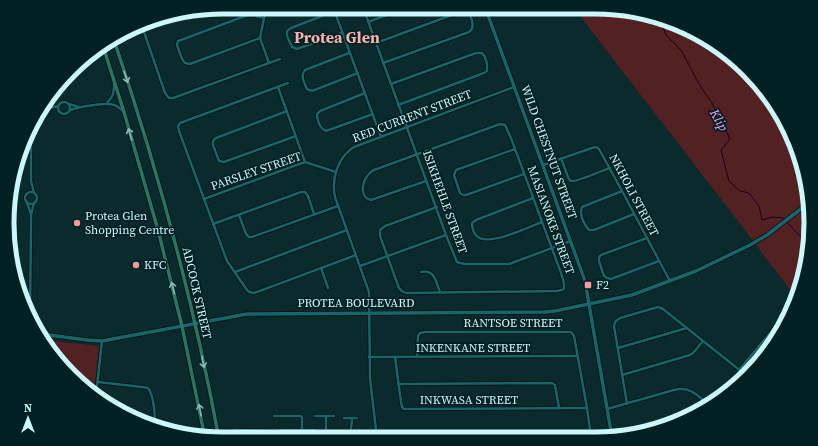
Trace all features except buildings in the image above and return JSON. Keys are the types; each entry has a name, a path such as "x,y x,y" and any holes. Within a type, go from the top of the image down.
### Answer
{"main road":[{"name":"ADCOCK STREET","path":"115,44 157,176 182,267 217,432"},
{"name":"ADCOCK STREET","path":"105,51 155,216 182,326 204,431"}],"street":[{"path":"266,14 260,38 269,63"},
{"path":"327,14 290,28 287,31 287,36 292,47 297,49 342,32"},
{"path":"336,14 381,136"},
{"name":"ISIKHEHLE STREET","path":"365,14 446,235 458,263 509,264 571,241"},
{"path":"368,22 389,14"},
{"path":"376,43 455,14"},
{"path":"383,63 469,32 473,28 473,25 469,14"},
{"name":"WILD CHESTNUT STREET","path":"488,14 585,281 611,432"},
{"path":"260,38 190,64 183,62 177,45 178,41 246,16 252,15 264,18"},
{"path":"143,30 162,86 168,97 173,98 280,59"},
{"path":"350,53 305,70 302,77 307,89 311,91 358,73"},
{"path":"391,84 476,53 480,53 485,57 488,67 487,71 484,73 398,104"},
{"path":"107,104 114,93 114,81"},
{"path":"204,198 179,131 179,125 288,84"},
{"path":"278,87 305,162"},
{"name":"RED CURRENT STREET","path":"377,432 370,379 369,292 334,192 336,172 346,154 358,145 514,87"},
{"path":"365,93 320,111 317,114 317,118 322,129 326,131 372,114"},
{"path":"50,108 58,106 62,102 80,107"},
{"path":"69,104 70,110"},
{"path":"50,108 66,114 70,110 80,107 107,104 114,105 124,112"},
{"path":"287,111 216,138 212,145 219,161 224,162 296,136"},
{"name":"MASIANOKE STREET","path":"388,256 399,288 406,293 551,291 562,290 564,288 564,281 505,125 502,123 417,155"},
{"path":"30,303 31,215 37,198 31,181 31,141"},
{"name":"NKHOLI STREET","path":"543,165 587,149 596,147 600,150 670,281"},
{"path":"515,149 456,170 454,174 460,193 466,195 524,174"},
{"path":"417,155 370,172 364,183 364,191 368,199 373,200 426,181"},
{"path":"561,158 569,180 572,181 610,168"},
{"name":"PARSLEY STREET","path":"336,172 305,162 204,198 227,261 249,292 254,293 356,255"},
{"path":"31,181 27,193 24,196 31,215"},
{"path":"622,191 582,207 581,214 586,226 589,230 594,230 634,214"},
{"path":"213,224 301,192 306,194 314,214"},
{"path":"27,193 34,193"},
{"path":"533,198 476,220 472,223 474,231 481,239 497,239 542,222"},
{"path":"27,203 34,203"},
{"path":"239,215 246,234 250,237 255,237 338,206"},
{"path":"388,256 380,236 380,228 437,207"},
{"name":"PROTEA BOULEVARD","path":"46,335 102,341 247,314 545,312 630,295 696,271 750,245 767,235 804,207"},
{"path":"235,272 347,230"},
{"path":"360,266 446,235"},
{"path":"647,238 601,255 599,257 599,261 604,276 611,279 659,261"},
{"path":"321,268 328,288"},
{"path":"421,272 427,271 432,273 440,292"},
{"path":"627,404 614,326 616,320 620,318 660,308 663,309 742,372"},
{"path":"739,370 778,323"},
{"path":"618,348 687,328"},
{"name":"RANTSOE STREET","path":"417,357 418,338 419,334 422,332 572,332 578,356 590,432"},
{"path":"622,375 690,355 703,340"},
{"path":"97,390 102,341"},
{"name":"INKENKANE STREET","path":"369,358 578,356"},
{"name":"INKWASA STREET","path":"395,358 401,405 404,409 587,408"},
{"path":"98,382 148,388 151,394 155,420"},
{"path":"398,384 552,382 555,385 559,408"},
{"path":"607,409 681,389 692,391 704,401"},
{"path":"274,416 301,416 302,430"},
{"path":"316,416 334,416"},
{"path":"325,432 326,416"},
{"path":"344,418 357,418"},
{"path":"350,432 352,418"},
{"path":"231,432 234,430 271,430"},
{"path":"276,432 314,430 317,432"}],"shaded area":[{"path":"578,14 609,14 636,18 675,30 700,42 722,57 743,75 761,96 776,119 788,143 800,182 804,209 804,237 800,264 792,292"},
{"path":"50,341 99,346 95,388 75,371"}],"waterway":[{"name":"Klip","path":"662,25 666,35 681,50 699,84 712,103 730,139 721,150 729,181 740,191 749,193 759,206 762,220 773,217 783,218 802,238 803,242"}],"place":[{"name":"Protea Glen Shopping Centre","path":"77,223"},
{"name":"KFC","path":"136,265"},
{"name":"F2","path":"588,285"}],"district":[{"name":"Protea Glen","path":"337,37"}]}
